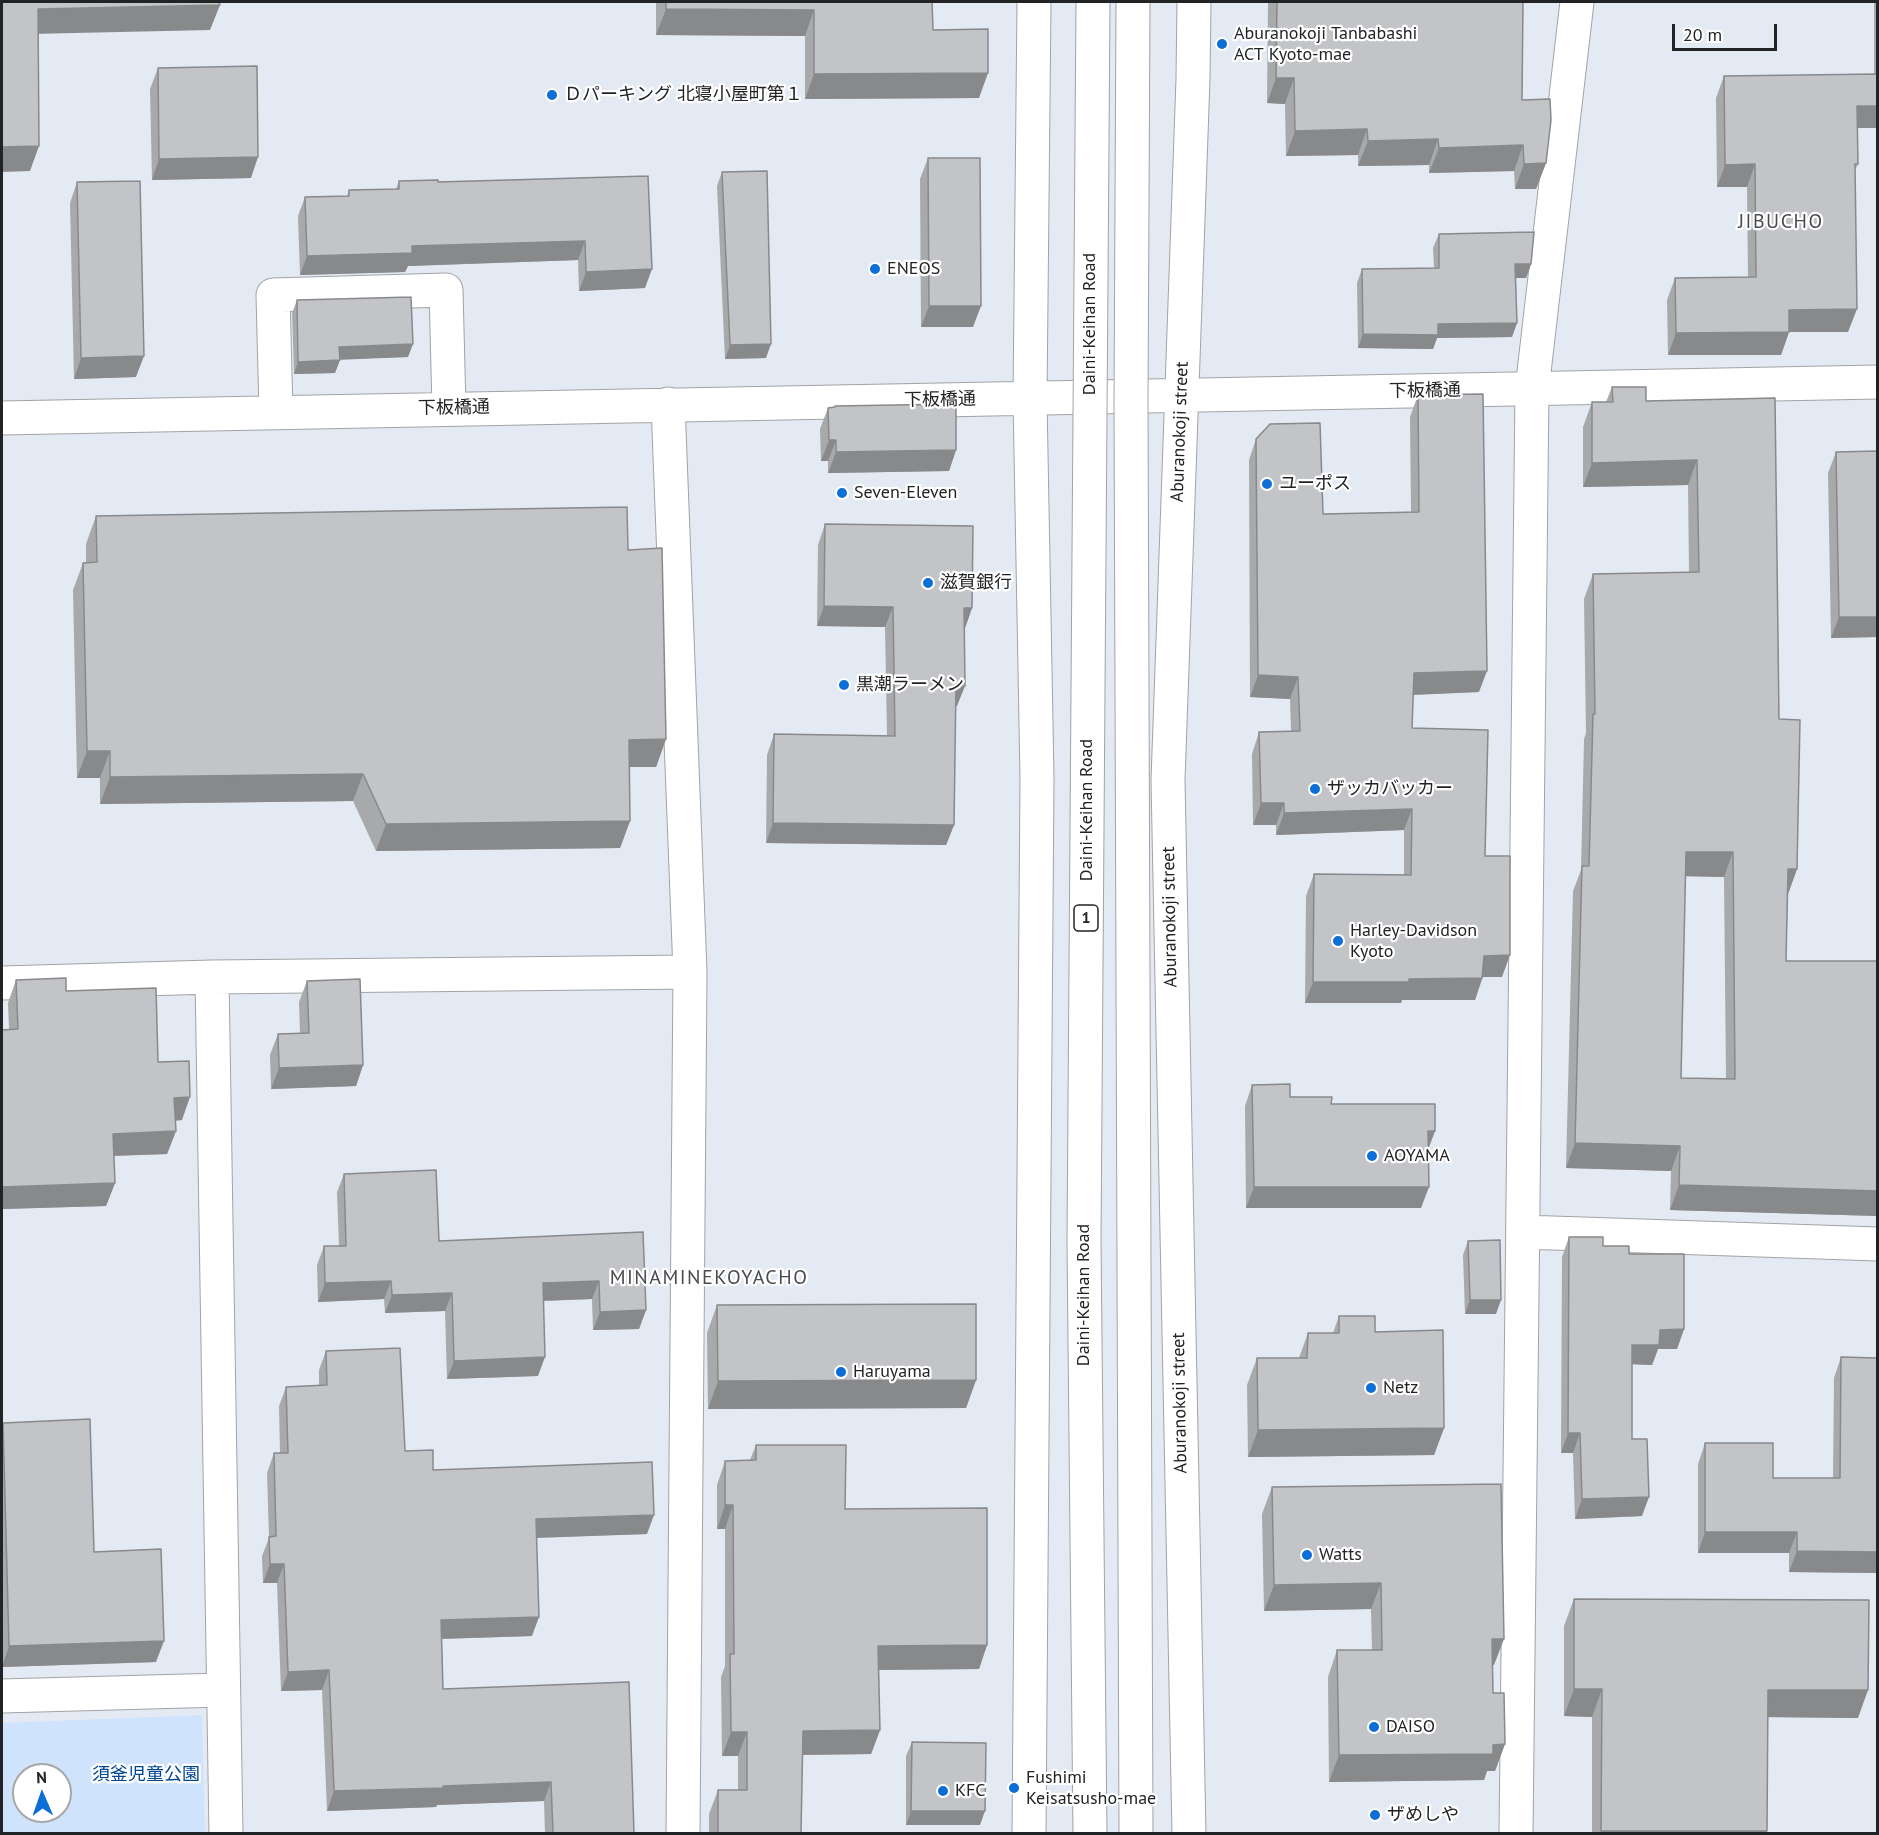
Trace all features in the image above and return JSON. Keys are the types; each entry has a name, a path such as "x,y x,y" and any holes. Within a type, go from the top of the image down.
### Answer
{"main road":[{"path":"1029,1833 1037,778 1030,399 1034,2"},
{"name":"Daini-Keihan Road","path":"1090,1833 1084,1229 1093,2"},
{"path":"1133,2 1131,402 1136,1833"},
{"name":"Aburanokoji street","path":"1188,1833 1168,780 1194,2"},
{"path":"1516,1833 1532,389 1577,2"},
{"path":"276,412 273,295 446,290 449,408"},
{"name":"下板橋通","path":"2,418 1878,382"},
{"path":"668,404 690,972 684,1833"},
{"path":"2,983 212,976 690,972"},
{"path":"212,976 226,1833"},
{"path":"1523,1232 1878,1244"},
{"path":"2,1696 223,1689"}],"shaded area":[{"path":"2,2 1877,2 1877,1833 2,1834"}],"green space":[{"name":"須釜児童公園","path":"202,1715 205,1833 2,1833 2,1723"}],"building":[{"path":"2,2 219,2 220,5 38,9 39,146 2,147"},
{"path":"666,2 932,2 933,30 988,29 988,73 814,74 814,10 666,9"},
{"path":"1277,2 1523,2 1522,100 1550,99 1551,120 1546,163 1524,164 1523,145 1439,148 1438,139 1368,141 1367,129 1295,131 1294,78 1276,78"},
{"path":"257,66 258,157 159,159 158,68"},
{"path":"1878,74 1878,106 1857,106 1858,164 1855,164 1857,309 1789,310 1789,332 1676,333 1675,278 1756,277 1755,164 1725,165 1724,76"},
{"path":"928,158 980,158 981,306 929,306"},
{"path":"767,171 771,344 730,345 722,172"},
{"path":"648,176 652,269 586,272 585,241 412,246 412,253 307,256 305,197 349,196 349,190 399,189 399,181"},
{"path":"140,181 144,356 81,358 77,182"},
{"path":"1534,232 1531,264 1515,264 1517,323 1438,324 1438,335 1363,334 1362,269 1439,268 1439,234"},
{"path":"411,297 413,344 339,347 340,360 298,362 297,300"},
{"path":"1612,387 1646,387 1646,401 1775,398 1779,719 1800,720 1797,869 1788,869 1786,961 1878,961 1878,1191 1679,1185 1680,1146 1575,1143 1582,866 1589,866 1593,714 1595,714 1593,574 1699,572 1697,460 1592,463 1592,402 1613,402","holes":["1686,852 1733,852 1735,1079 1681,1078"]},
{"path":"1483,394 1487,671 1414,673 1412,728 1488,730 1485,856 1510,856 1510,955 1484,956 1482,978 1409,979 1409,982 1313,982 1314,874 1411,875 1412,809 1284,813 1284,803 1261,803 1259,732 1300,731 1298,677 1258,675 1256,439 1270,424 1320,423 1323,514 1419,512 1418,395"},
{"path":"956,404 956,450 836,452 836,440 829,440 828,408 835,406"},
{"path":"1878,451 1878,617 1839,617 1836,452"},
{"path":"627,507 628,550 662,548 666,739 629,740 630,821 386,824 363,774 110,777 110,751 87,751 83,563 97,562 96,516"},
{"path":"825,524 973,526 972,608 964,608 965,686 956,686 954,825 773,823 774,734 895,736 893,607 824,606"},
{"path":"66,978 66,991 156,988 158,1062 189,1061 190,1097 174,1098 176,1131 113,1134 115,1183 2,1187 2,1030 18,1029 16,980"},
{"path":"360,979 363,1065 279,1068 278,1034 309,1033 307,981"},
{"path":"1290,1084 1290,1097 1332,1097 1331,1104 1435,1104 1435,1131 1428,1131 1429,1187 1254,1187 1252,1085"},
{"path":"436,1170 439,1241 643,1232 646,1310 600,1312 599,1281 543,1283 545,1357 454,1361 452,1293 392,1295 391,1281 325,1283 324,1246 346,1246 344,1174"},
{"path":"1569,1237 1603,1237 1603,1246 1629,1246 1629,1254 1684,1254 1684,1329 1660,1330 1659,1345 1632,1345 1632,1439 1647,1439 1649,1497 1582,1499 1580,1433 1568,1433"},
{"path":"1500,1240 1501,1300 1470,1300 1468,1241"},
{"path":"976,1304 976,1380 718,1381 717,1305"},
{"path":"1339,1316 1375,1316 1375,1332 1443,1330 1444,1428 1258,1430 1257,1358 1307,1358 1308,1333 1339,1333"},
{"path":"400,1348 405,1451 433,1450 433,1470 652,1462 654,1515 536,1519 539,1617 441,1620 443,1689 629,1682 634,1833 553,1833 551,1782 334,1791 329,1670 288,1672 284,1564 270,1564 269,1537 276,1536 274,1453 288,1453 286,1387 327,1385 326,1351"},
{"path":"1841,1357 1878,1358 1878,1552 1797,1551 1797,1532 1705,1532 1705,1443 1773,1443 1773,1478 1840,1478"},
{"path":"90,1419 94,1552 161,1549 164,1641 9,1646 3,1423"},
{"path":"756,1445 846,1445 845,1509 987,1508 987,1645 878,1646 880,1730 803,1731 801,1833 718,1833 718,1790 747,1790 747,1732 731,1732 730,1654 734,1654 733,1505 725,1505 725,1461 756,1460"},
{"path":"1501,1484 1504,1639 1492,1639 1493,1693 1504,1693 1505,1744 1493,1745 1493,1754 1339,1755 1337,1650 1382,1650 1381,1583 1274,1585 1272,1487"},
{"path":"1574,1599 1869,1600 1868,1690 1768,1690 1767,1831 1601,1831 1602,1689 1574,1689"},
{"name":"KFC","path":"912,1742 986,1743 985,1811 911,1811"}],"place":[{"name":"Aburanokoji Tanbabashi ACT Kyoto-mae","path":"1222,44"},
{"name":"Ｄパーキング 北寝小屋町第１","path":"552,95"},
{"name":"ENEOS","path":"875,269"},
{"name":"ユーポス","path":"1267,484"},
{"name":"Seven-Eleven","path":"842,493"},
{"name":"滋賀銀行","path":"928,583"},
{"name":"黒潮ラーメン","path":"844,685"},
{"name":"ザッカバッカー","path":"1315,789"},
{"name":"Harley-Davidson Kyoto","path":"1338,941"},
{"name":"AOYAMA","path":"1372,1156"},
{"name":"Haruyama","path":"841,1372"},
{"name":"Netz","path":"1371,1388"},
{"name":"Watts","path":"1307,1555"},
{"name":"DAISO","path":"1374,1727"},
{"name":"Fushimi Keisatsusho-mae","path":"1014,1788"},
{"name":"KFC","path":"943,1791"},
{"name":"ザめしや","path":"1375,1815"}],"district":[{"name":"JIBUCHO","path":"1781,222"},
{"name":"MINAMINEKOYACHO","path":"709,1278"}]}
